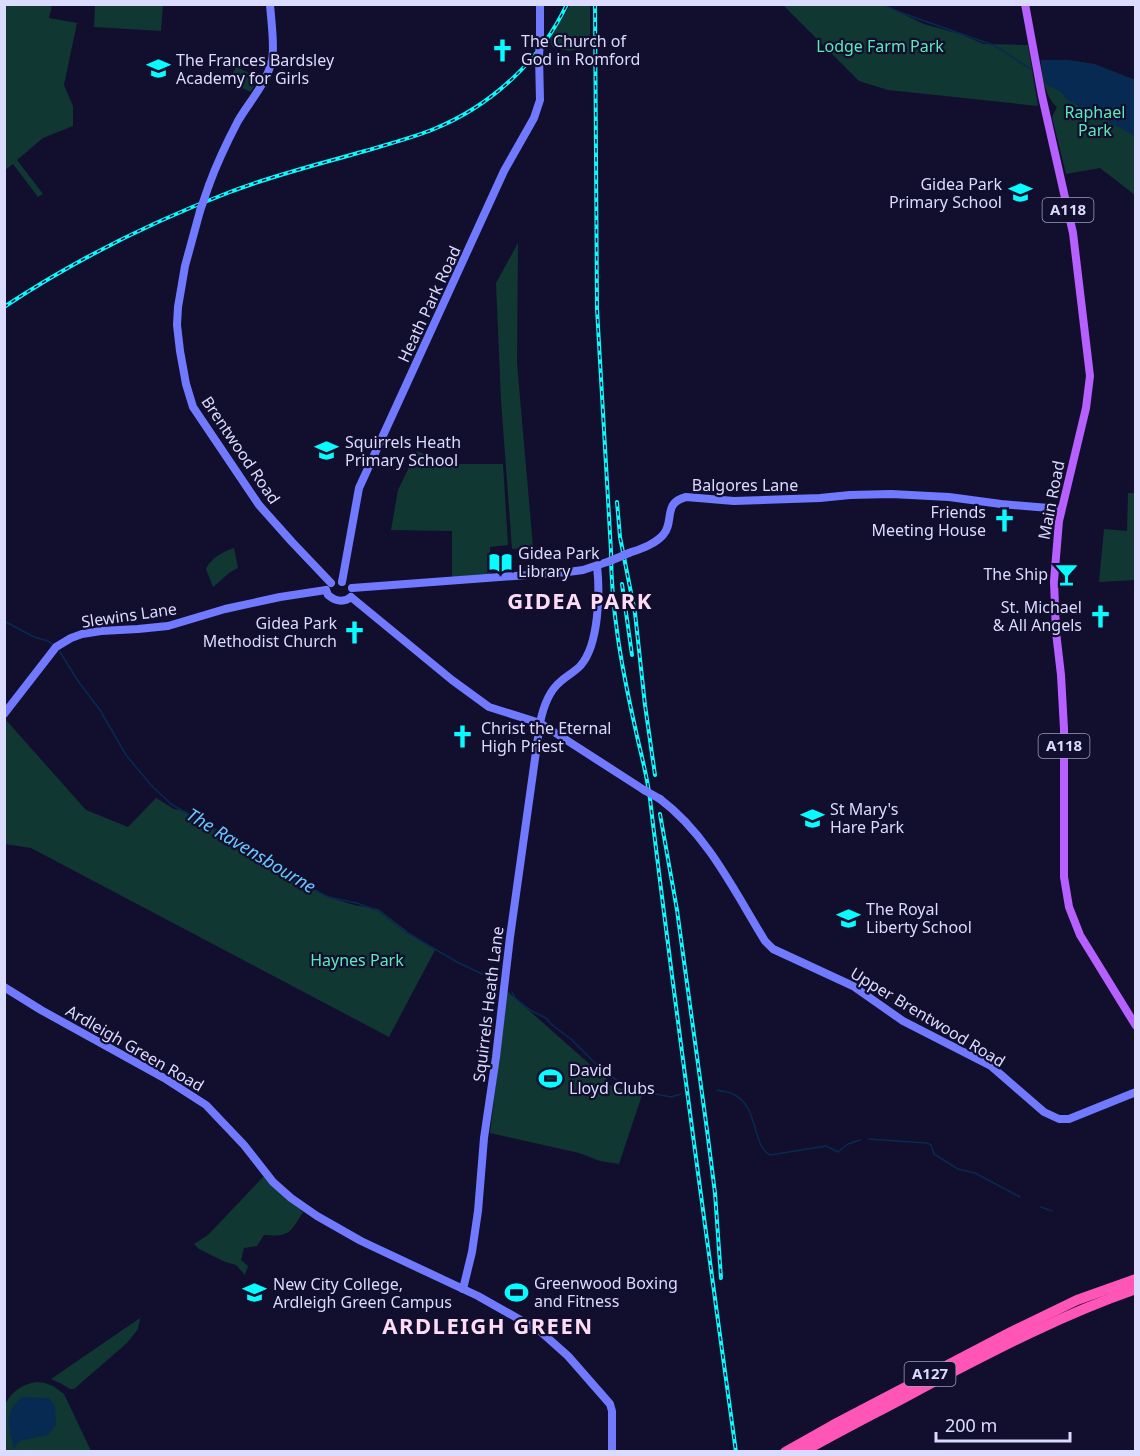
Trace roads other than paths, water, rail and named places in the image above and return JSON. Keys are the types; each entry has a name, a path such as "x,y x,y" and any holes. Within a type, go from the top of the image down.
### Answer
{"highway":[{"name":"A127","path":"785,1452 1001,1337 1135,1284"},
{"name":"A127","path":"808,1450 1082,1304"}],"main road":[{"name":"Main Road","path":"1025,4 1073,233 1090,376 1084,418 1061,509 1054,581 1064,729 1065,891 1080,934 1136,1026"}],"street":[{"name":"Brentwood Road","path":"270,4 272,58 270,67 238,121 218,161 200,211 185,266 178,307 179,348 193,407 260,505 328,586"},
{"name":"Heath Park Road","path":"342,582 359,488 504,171 534,118 540,100 540,4"},
{"name":"Balgores Lane","path":"352,588 567,572 597,566 650,545 662,536 674,504 686,497 734,501 891,494 949,496 1061,509"},
{"name":"Squirrels Heath Lane","path":"463,1289 472,1252 478,1211 484,1138 540,723 551,692 557,684 581,665 590,649 598,601 597,566"},
{"path":"342,582 352,588 353,594 345,601 335,599 328,595 328,586 342,582"},
{"name":"Slewins Lane","path":"4,714 56,647 71,638 101,631 168,626 236,606 328,586"},
{"path":"351,597 482,703 540,723"},
{"name":"Upper Brentwood Road","path":"540,723 660,799 691,827 773,950 853,986 903,1021 991,1066 1044,1112 1059,1119 1075,1118 1136,1092"},
{"name":"Ardleigh Green Road","path":"4,987 164,1078 206,1105 248,1150 273,1182 317,1216 361,1241 463,1289 540,1331 583,1372 610,1404 612,1452"}],"water":[{"path":"1041,60 1067,60 1094,64 1135,80 1135,136 1066,99 1061,92 1045,84"},
{"path":"22,1397 49,1398 55,1406 56,1425 48,1435 19,1441 14,1449 9,1415"}],"waterway":[{"path":"881,4 993,45 1031,69"},
{"name":"The Ravensbourne","path":"4,621 53,645"},
{"name":"The Ravensbourne","path":"60,652 100,710 126,755 151,785 171,804 285,875 328,897 357,903 378,911 404,931 457,962 482,974 499,977"},
{"name":"The Ravensbourne","path":"512,992 515,998 530,1010 546,1018 572,1040 604,1072 628,1087 671,1097 681,1094"},
{"name":"The Ravensbourne","path":"717,1090 731,1093 747,1106 760,1143 770,1155 826,1146 838,1152 848,1144 860,1140"},
{"name":"The Ravensbourne","path":"868,1139 927,1143 931,1145 934,1154 958,1169 975,1173 1020,1197"},
{"name":"The Ravensbourne","path":"1041,1207 1052,1211"}],"railway":[{"path":"4,307 86,258 142,229 201,204 263,180 417,135 455,119 494,94 529,62 556,25 567,4"},
{"path":"595,4 597,309 615,617 630,705 649,790 736,1452"},
{"path":"617,502 620,537 635,613 655,775"},
{"path":"622,584 632,655"},
{"path":"660,814 677,910 707,1130 715,1193 721,1278"}],"place":[{"name":"The Church of God in Romford","path":"503,50"},
{"name":"The Frances Bardsley Academy for Girls","path":"158,69"},
{"name":"Gidea Park Primary School","path":"1020,193"},
{"name":"Squirrels Heath Primary School","path":"327,451"},
{"name":"Friends Meeting House","path":"1004,521"},
{"name":"Gidea Park Library","path":"500,562"},
{"name":"The Ship","path":"1066,574"},
{"name":"St. Michael & All Angels","path":"1100,616"},
{"name":"Gidea Park Methodist Church","path":"355,632"},
{"name":"Christ the Eternal High Priest","path":"463,737"},
{"name":"St Mary's Hare Park","path":"812,818"},
{"name":"The Royal Liberty School","path":"848,918"},
{"name":"David Lloyd Clubs","path":"551,1079"},
{"name":"Greenwood Boxing and Fitness","path":"516,1292"},
{"name":"New City College, Ardleigh Green Campus","path":"255,1293"}],"district":[{"name":"GIDEA PARK","path":"580,601"},
{"name":"ARDLEIGH GREEN","path":"488,1326"}],"park label":[{"name":"Lodge Farm Park","path":"880,46"},
{"name":"Raphael Park","path":"1095,121"},
{"name":"Haynes Park","path":"357,960"}]}
